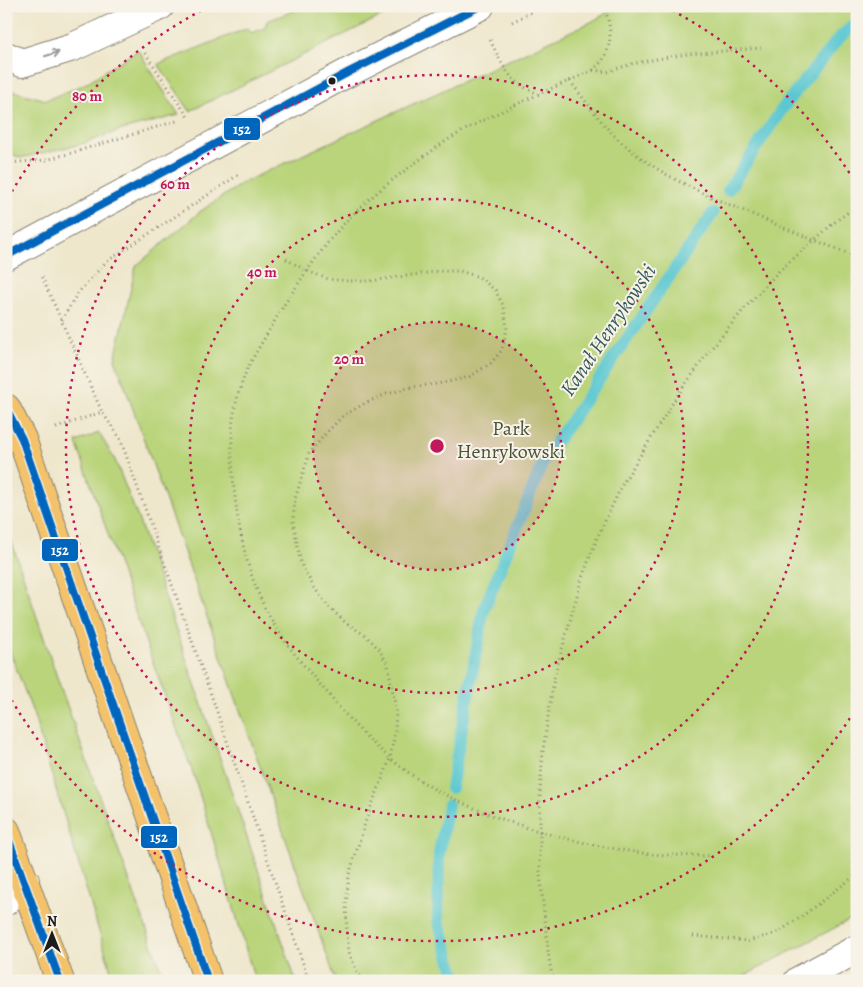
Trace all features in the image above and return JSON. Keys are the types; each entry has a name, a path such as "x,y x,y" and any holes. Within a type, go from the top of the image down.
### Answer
{"main road":[{"path":"6,408 22,439 208,981"},
{"path":"6,831 60,981"}],"street":[{"path":"6,56 22,63 73,48 160,6"},
{"path":"17,250 349,72 480,6"},
{"path":"6,900 25,881"},
{"path":"798,981 857,948"}],"path":[{"path":"511,22 543,6"},
{"path":"603,6 607,13 611,33 608,50 603,60 593,70 496,114 453,137 375,194 344,224 324,247 286,302 252,360 239,392 233,419 231,450 238,518 252,576 261,600 273,622 315,679 340,708 364,734 411,774 436,790 472,807 498,818 539,831 584,843 639,853 711,856"},
{"path":"122,25 142,48 188,117"},
{"path":"487,34 501,63 514,80 527,90 540,94"},
{"path":"593,70 607,72 657,58 761,48"},
{"path":"570,80 597,118 626,147 654,167 686,185 727,204 857,257"},
{"path":"6,163 46,160 195,114"},
{"path":"62,320 77,294 106,262 239,174"},
{"path":"553,981 541,883 539,831 543,750 554,678 582,578 597,538 622,485 672,405 710,350 778,272 836,221 857,206"},
{"path":"17,250 62,320 102,412 120,438 309,981"},
{"path":"286,259 307,271 328,279 349,281 371,281 440,270 460,271 479,277 495,290 504,307 507,329 502,350 491,363 469,377 411,387 387,394 367,402 343,416 309,454 295,499 293,521 301,564 313,586 327,605 345,622 365,635 379,649 388,665 396,710 395,732 390,758 367,817 349,875 346,904 348,943 357,972 364,981"},
{"path":"693,936 748,941 777,933 857,874"},
{"path":"6,976 8,981"}],"green space":[{"path":"307,6 402,6 190,111 158,64 248,28 251,33 265,28 267,21"},
{"name":"Park Henrykowski","path":"619,6 857,6 857,916 735,981 336,981 115,359 136,266 201,211 244,182 591,22"},
{"path":"138,50 179,115 118,131 82,144 20,158 6,151 6,89 46,100 83,85"},
{"path":"99,433 115,460 138,518 296,981 255,981 195,779 76,442"},
{"path":"6,525 58,680 165,981 114,981 33,713 6,641"}],"waterway":[{"name":"Kanał Henrykowski","path":"728,190 782,109 838,39 857,22"},
{"name":"Kanał Henrykowski","path":"451,788 484,609 544,460 713,213"},
{"name":"Kanał Henrykowski","path":"448,805 439,853 438,920 457,981"}],"transit line":[{"name":"152","path":"6,256 349,72 480,6"},
{"name":"152","path":"6,408 22,439 208,981"},
{"name":"152","path":"6,832 60,981"}]}
